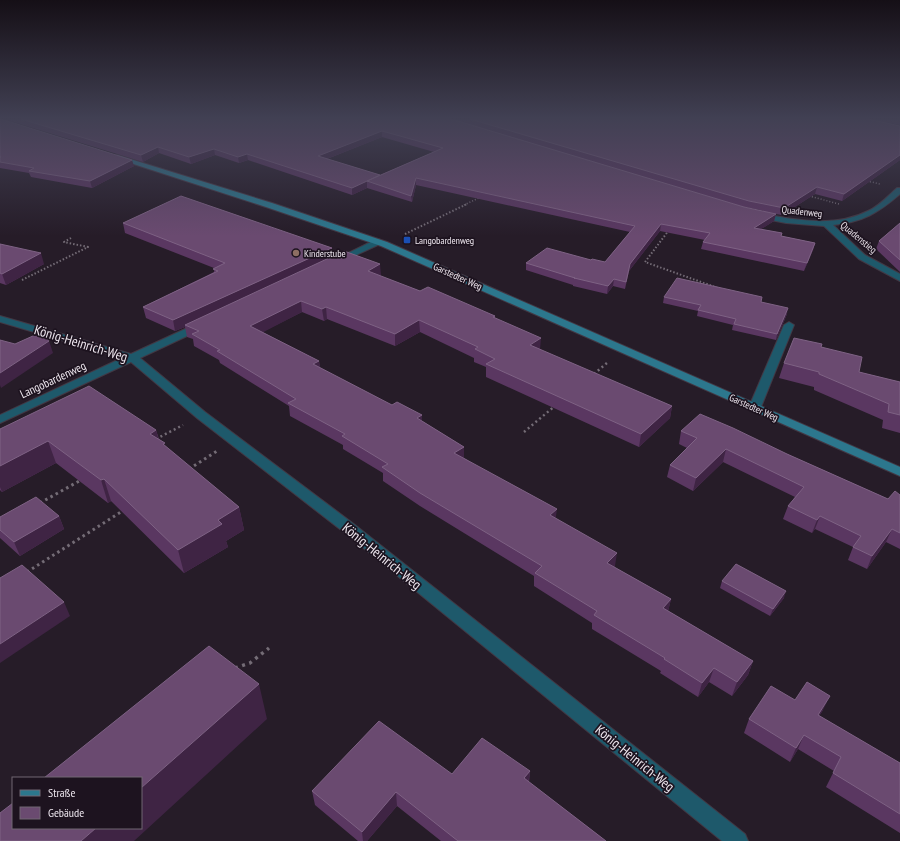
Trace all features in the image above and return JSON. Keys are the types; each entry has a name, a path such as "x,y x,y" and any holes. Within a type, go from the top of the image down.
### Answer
{"main road":[{"name":"Garstedter Weg","path":"121,158 269,205 381,243 900,472"}],"street":[{"name":"Quadenweg","path":"752,213 784,220 826,223 858,218 871,213 900,190"},
{"name":"Quadenstieg","path":"826,223 862,257 900,278"},
{"path":"327,266 381,243"},
{"name":"König-Heinrich-Weg","path":"0,319 133,358 201,415 350,529 738,841"},
{"name":"Langobardenweg","path":"0,419 212,320"},
{"path":"755,408 788,325"}],"path":[{"path":"862,180 885,185"},
{"path":"803,194 871,213"},
{"path":"381,243 484,195"},
{"path":"672,226 645,262 719,288"},
{"path":"22,280 88,247 64,242 71,238"},
{"path":"589,378 624,349"},
{"path":"524,432 559,402"},
{"path":"153,441 201,415"},
{"path":"182,473 234,440"},
{"path":"38,504 84,478"},
{"path":"24,573 129,506"},
{"path":"230,669 250,663 269,648"}],"building":[{"path":"0,158 126,158 132,160 90,181 29,171 34,168 0,162"},
{"path":"260,158 325,158 380,175 419,158 582,158 744,207 776,214 754,228 782,233 781,236 815,243 807,263 703,242 710,233 661,224 630,264 626,282 614,279 608,286 574,278 526,263 547,248 591,260 605,262 635,226 416,178 411,196 367,181 352,188"},
{"path":"604,158 895,158 844,194 817,187 784,208 749,201"},
{"path":"181,196 332,248 173,320 143,307 218,271 213,269 225,263 123,223"},
{"path":"900,223 900,260 879,241"},
{"path":"0,244 41,253 2,274 0,273"},
{"path":"344,251 380,264 368,271 420,291 428,287 495,316 493,317 541,338 530,345 672,406 641,434 486,364 495,359 475,349 478,347 419,320 395,334 326,307 322,309 301,301 250,326 319,361 313,364 392,405 397,402 422,415 417,418 464,447 454,453 557,509 550,515 617,553 607,563 671,599 663,608 753,661 737,682 714,668 702,683 664,659 665,658 594,615 597,611 535,573 542,566 420,493 382,467 388,464 342,436 345,434 288,403 296,399 217,351 220,350 192,334 199,331 185,325"},
{"path":"677,278 762,297 761,302 788,308 777,334 734,324 736,319 698,310 701,305 664,297"},
{"path":"44,331 49,341 0,373 0,340 15,344"},
{"path":"794,338 822,344 821,347 862,357 859,372 900,382 900,415 888,412 889,404 819,374 819,372 784,363"},
{"path":"89,386 156,430 150,434 165,443 163,444 239,507 218,520 222,524 178,550 104,479 101,480 48,441 0,466 0,429"},
{"path":"700,414 888,499 895,491 900,495 900,533 892,529 872,556 853,547 861,536 820,516 817,520 788,506 804,487 726,449 696,478 670,465 697,438 681,431"},
{"path":"36,497 59,516 14,542 0,530 0,517"},
{"path":"736,564 786,591 773,609 722,581"},
{"path":"22,565 64,602 0,644 0,578"},
{"path":"209,646 259,684 142,787 142,777 45,777"},
{"path":"807,682 830,696 818,715 900,763 900,814 833,773 841,757 804,735 796,748 749,719 771,686 795,700"},
{"path":"379,721 452,774 482,738 530,771 524,778 606,841 458,841 396,792 362,832 312,791"},
{"path":"12,804 12,829 95,829 81,841 0,841 0,813"}],"place":[{"name":"Langobardenweg","path":"407,240"},
{"name":"Kinderstube","path":"296,253"}]}
